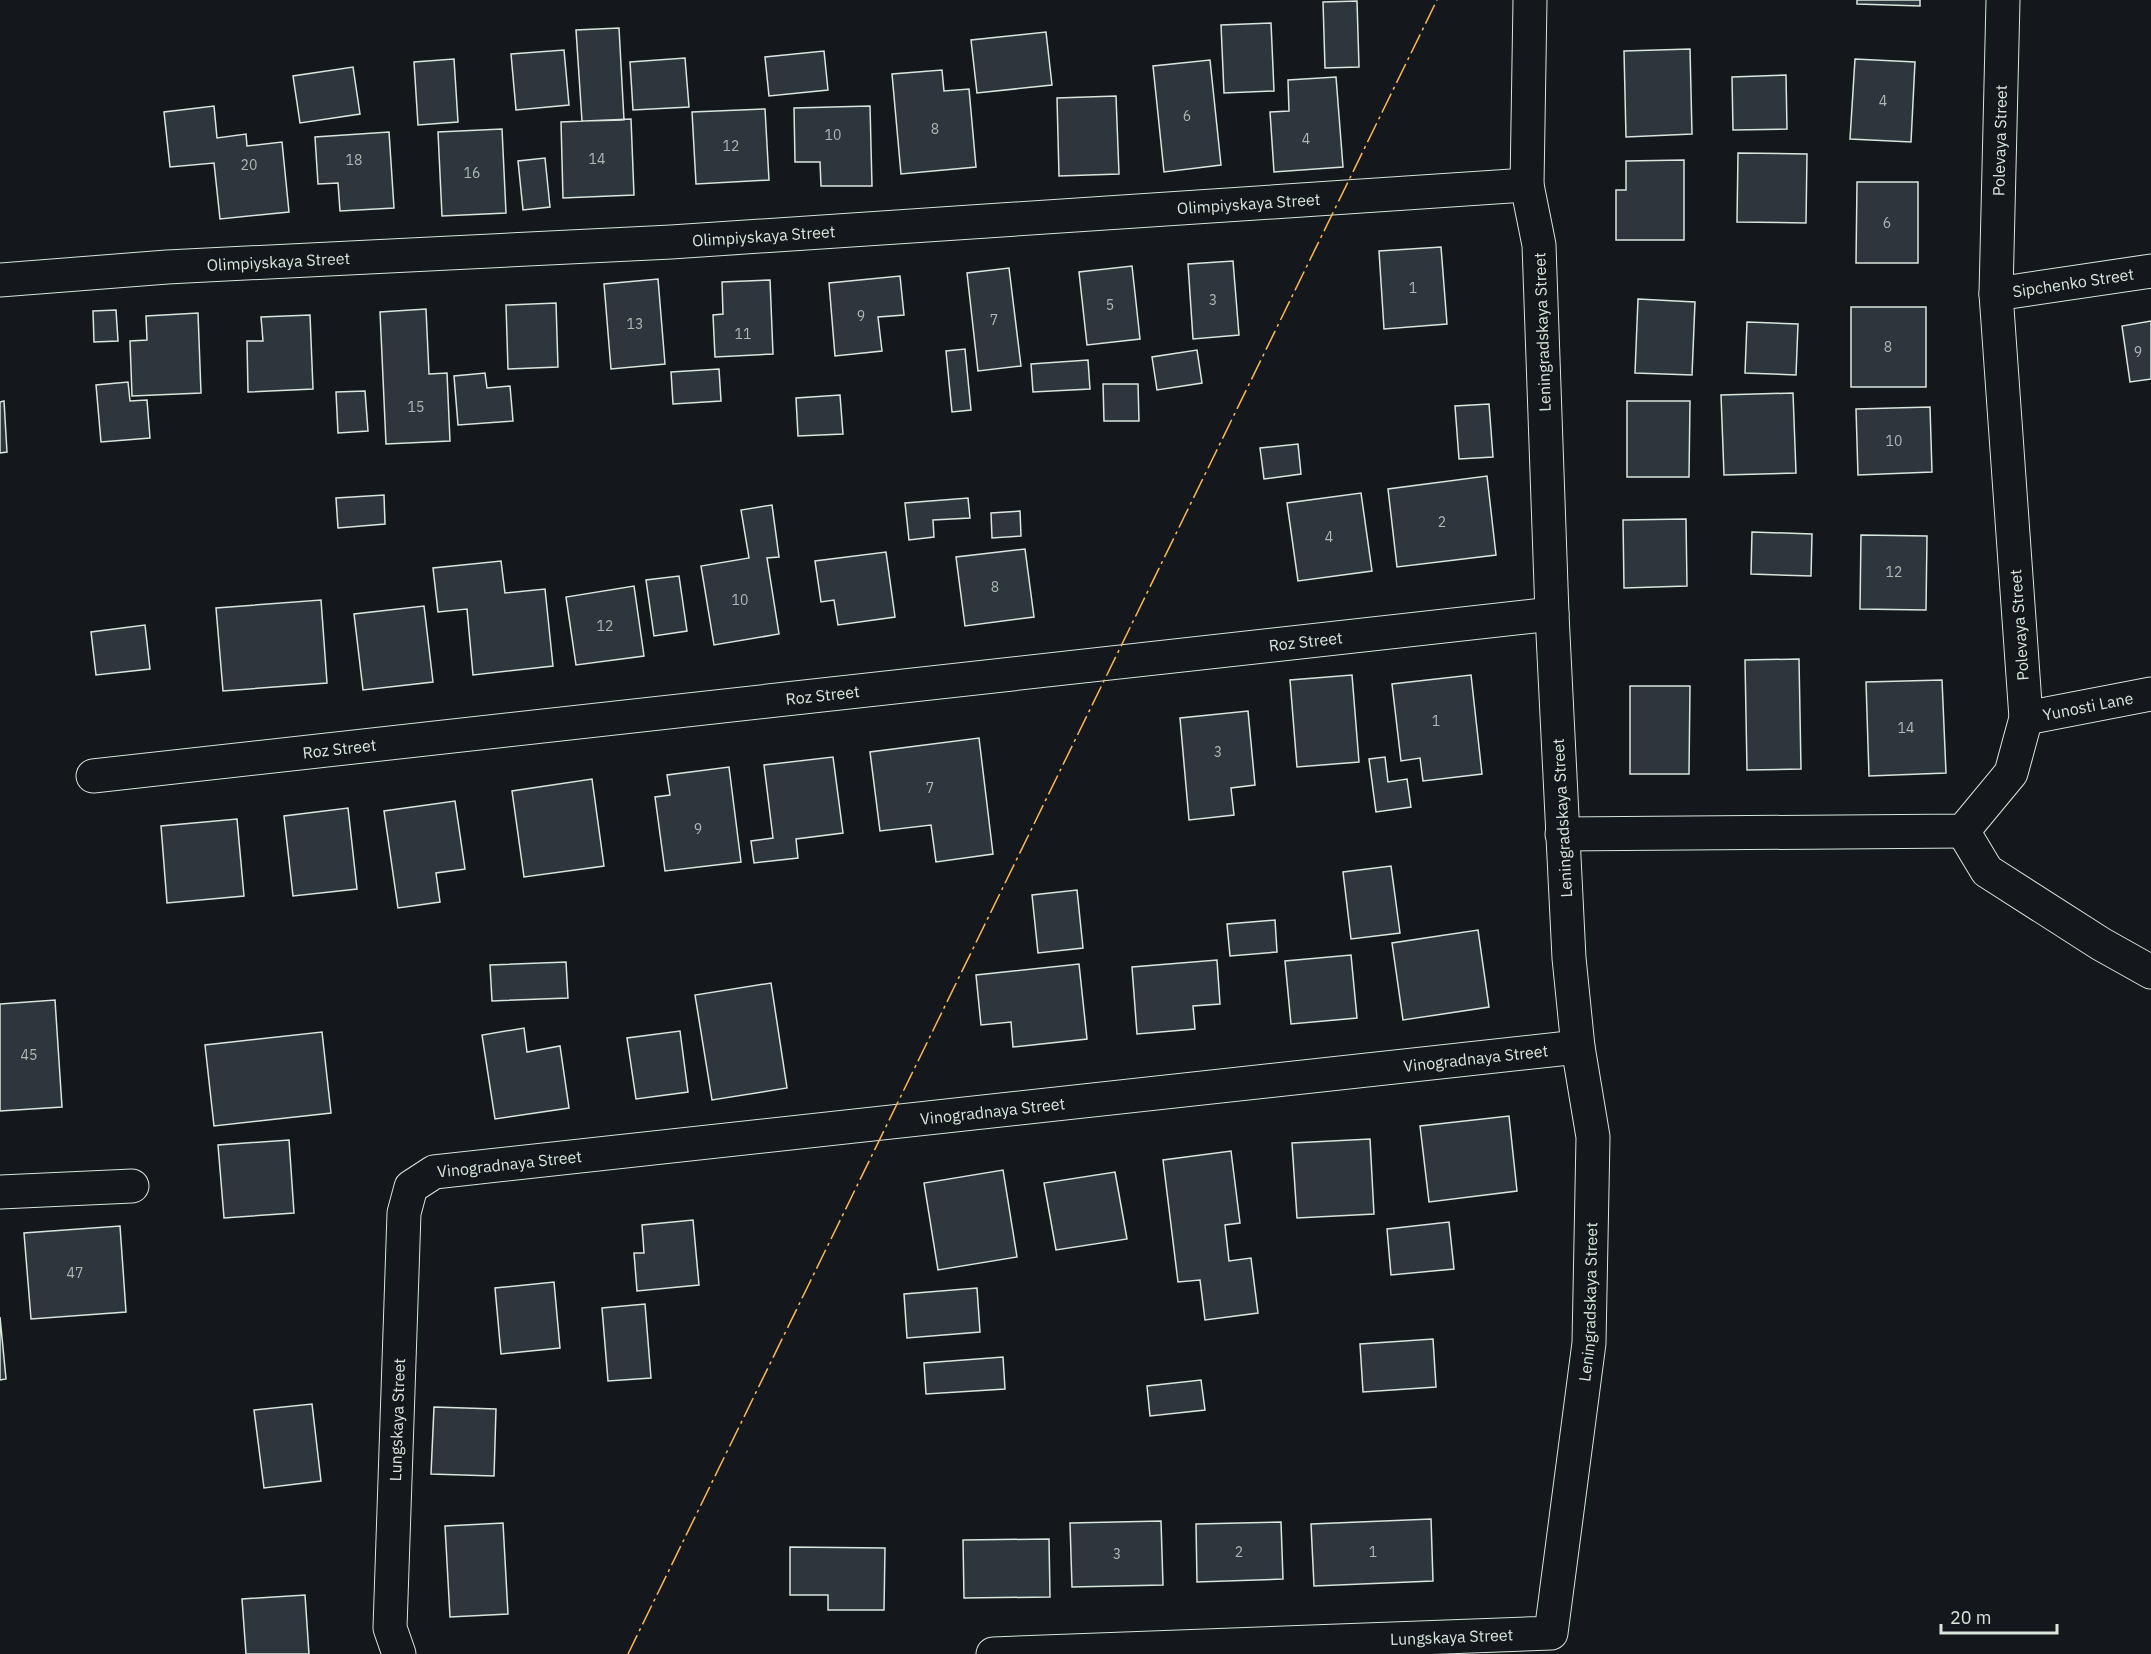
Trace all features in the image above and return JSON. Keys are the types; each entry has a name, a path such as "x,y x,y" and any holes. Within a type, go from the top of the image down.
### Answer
{"street":[{"name":"Leningradskaya Street","path":"1530,0 1527,184 1539,245 1562,834 1569,958 1578,1047 1593,1137 1589,1343 1551,1633"},
{"name":"Polevaya Street","path":"1964,831 2011,773 2026,718 1996,294 2003,0"},
{"name":"Olimpiyskaya Street","path":"0,280 167,267 671,242 1527,184"},
{"name":"Sipchenko Street","path":"1996,294 2151,271"},
{"name":"Roz Street","path":"93,776 1552,614"},
{"name":"Yunosti Lane","path":"2026,718 2151,694"},
{"path":"1562,834 1964,831 1987,872 2101,944 2151,972"},
{"name":"Vinogradnaya Street","path":"411,1187 434,1172 1578,1047"},
{"path":"0,1192 132,1186"},
{"name":"Lungskaya Street","path":"399,1654 390,1628 402,1250 404,1213 411,1187"},
{"name":"Lungskaya Street","path":"993,1654 1551,1633"}],"building":[{"path":"1857,0 1920,0 1920,6 1857,4"},
{"path":"1357,1 1359,67 1325,68 1323,2"},
{"path":"1271,23 1274,91 1224,93 1221,25"},
{"path":"619,28 624,120 582,121 576,30"},
{"path":"1046,32 1052,85 977,93 971,40"},
{"path":"1690,49 1692,134 1626,137 1624,51"},
{"path":"564,50 569,105 516,110 511,54"},
{"path":"824,51 828,90 769,96 765,57"},
{"path":"685,58 689,107 633,110 630,62"},
{"path":"454,59 458,122 418,125 414,62"},
{"path":"1855,59 1915,62 1911,142 1850,139"},
{"path":"1210,60 1221,165 1164,172 1153,66"},
{"path":"353,67 360,114 300,123 293,76"},
{"path":"942,70 944,91 969,89 976,167 901,174 892,74"},
{"path":"1786,75 1787,129 1733,130 1732,77"},
{"path":"1336,77 1343,167 1274,172 1270,112 1289,111 1288,80"},
{"path":"1116,96 1119,174 1059,176 1057,98"},
{"path":"214,106 217,138 246,134 247,146 282,142 289,212 220,219 214,163 170,167 164,112"},
{"path":"870,106 872,186 821,186 820,162 795,162 794,108"},
{"path":"765,109 769,180 696,184 692,112"},
{"path":"631,119 634,195 563,198 561,122"},
{"path":"502,129 506,213 442,216 438,132"},
{"path":"389,132 394,208 340,211 338,183 318,184 315,137"},
{"path":"1738,153 1807,154 1806,223 1737,222"},
{"path":"545,158 550,207 523,210 518,161"},
{"path":"1684,160 1684,240 1616,240 1616,190 1626,190 1626,161"},
{"path":"1857,182 1918,182 1918,263 1856,263"},
{"path":"1441,247 1447,324 1384,329 1379,251"},
{"path":"1233,261 1239,335 1193,339 1188,264"},
{"path":"1132,266 1140,339 1087,345 1079,272"},
{"path":"1009,268 1021,366 978,371 967,273"},
{"path":"900,276 904,315 878,317 882,351 835,356 829,283"},
{"path":"658,279 665,364 611,369 604,284"},
{"path":"770,280 773,354 715,357 713,315 723,314 722,282"},
{"path":"1638,299 1695,302 1692,375 1635,373"},
{"path":"556,303 558,367 508,369 506,305"},
{"path":"1851,307 1926,307 1926,387 1851,387"},
{"path":"426,309 429,374 447,373 450,441 386,444 380,312"},
{"path":"116,310 118,341 94,342 93,311"},
{"path":"198,313 201,393 132,396 130,341 147,340 146,316"},
{"path":"310,315 313,389 248,392 247,341 263,341 261,317"},
{"path":"2151,321 2151,379 2130,382 2122,326"},
{"path":"1747,322 1798,324 1796,375 1745,373"},
{"path":"965,349 971,410 952,412 946,351"},
{"path":"1197,350 1202,383 1157,390 1152,357"},
{"path":"1088,360 1090,389 1033,392 1031,364"},
{"path":"719,369 721,401 673,404 671,372"},
{"path":"485,373 487,388 510,386 513,421 458,425 454,376"},
{"path":"128,382 130,401 147,400 150,438 101,442 96,385"},
{"path":"1103,384 1138,384 1139,421 1104,421"},
{"path":"365,391 368,431 338,433 336,392"},
{"path":"1793,393 1796,473 1724,475 1721,395"},
{"path":"840,395 843,434 798,436 796,398"},
{"path":"4,401 7,452 0,453 0,402"},
{"path":"1627,401 1690,401 1689,477 1627,477"},
{"path":"1489,404 1493,457 1459,459 1455,406"},
{"path":"1930,407 1932,472 1858,475 1856,409"},
{"path":"1298,444 1301,474 1264,479 1260,448"},
{"path":"1487,476 1496,555 1397,567 1388,489"},
{"path":"1361,493 1372,571 1298,581 1287,503"},
{"path":"384,495 385,524 338,528 336,498"},
{"path":"968,498 970,518 933,520 934,537 909,540 905,503"},
{"path":"772,505 779,557 767,558 779,634 714,645 701,566 749,558 741,510"},
{"path":"1020,511 1021,536 992,538 991,513"},
{"path":"1686,519 1687,586 1624,588 1623,520"},
{"path":"1752,532 1812,534 1811,576 1751,574"},
{"path":"1861,535 1927,536 1926,610 1860,609"},
{"path":"1025,549 1034,617 965,626 956,557"},
{"path":"886,552 895,617 838,625 834,600 821,602 815,561"},
{"path":"501,561 505,593 545,589 553,666 473,675 467,609 438,612 433,568"},
{"path":"679,576 687,631 654,636 646,580"},
{"path":"634,586 644,656 576,665 566,597"},
{"path":"321,600 327,683 223,691 216,608"},
{"path":"424,606 433,682 363,690 354,614"},
{"path":"145,625 150,669 96,675 91,632"},
{"path":"1799,659 1801,769 1747,770 1745,660"},
{"path":"1352,675 1359,762 1297,767 1290,680"},
{"path":"1471,675 1482,774 1423,781 1420,758 1401,761 1392,684"},
{"path":"1942,680 1946,773 1869,776 1866,682"},
{"path":"1630,686 1690,686 1689,774 1630,774"},
{"path":"1248,711 1255,785 1231,788 1234,815 1189,820 1180,718"},
{"path":"979,738 993,854 936,862 931,825 880,831 870,752"},
{"path":"833,757 843,833 796,839 798,858 754,863 751,841 773,838 764,765"},
{"path":"1385,757 1388,782 1407,779 1411,807 1376,812 1369,759"},
{"path":"729,767 741,862 665,871 655,797 670,795 667,775"},
{"path":"592,779 604,866 524,877 512,791"},
{"path":"455,801 465,869 436,873 440,902 398,908 384,811"},
{"path":"348,808 357,889 293,896 284,816"},
{"path":"237,819 244,896 167,903 161,826"},
{"path":"1391,866 1400,933 1351,939 1343,872"},
{"path":"1077,890 1083,948 1038,953 1032,895"},
{"path":"1275,920 1277,952 1230,956 1227,924"},
{"path":"1478,930 1489,1007 1403,1020 1392,943"},
{"path":"1351,955 1357,1018 1291,1024 1285,961"},
{"path":"1217,960 1220,1004 1193,1006 1195,1029 1137,1034 1132,967"},
{"path":"566,962 568,998 492,1001 490,965"},
{"path":"1079,964 1087,1039 1013,1047 1011,1022 981,1025 976,975"},
{"path":"771,983 787,1088 712,1100 695,995"},
{"path":"55,1000 62,1107 0,1111 0,1004"},
{"path":"524,1028 527,1052 560,1046 569,1108 495,1119 482,1035"},
{"path":"680,1031 688,1092 636,1099 627,1038"},
{"path":"322,1032 331,1113 214,1126 205,1045"},
{"path":"1509,1116 1517,1191 1429,1202 1420,1126"},
{"path":"1370,1139 1374,1214 1297,1218 1292,1143"},
{"path":"289,1140 294,1213 224,1218 218,1145"},
{"path":"1231,1151 1240,1223 1225,1225 1229,1261 1251,1258 1258,1313 1205,1320 1200,1280 1178,1282 1163,1160"},
{"path":"1003,1170 1017,1257 938,1270 924,1183"},
{"path":"1115,1172 1127,1239 1056,1250 1044,1183"},
{"path":"693,1220 699,1285 637,1291 634,1253 644,1253 642,1225"},
{"path":"1449,1222 1454,1269 1391,1275 1387,1229"},
{"path":"120,1226 126,1312 31,1319 24,1233"},
{"path":"554,1282 560,1348 501,1354 495,1288"},
{"path":"977,1288 980,1332 907,1338 904,1294"},
{"path":"645,1304 651,1378 608,1381 602,1308"},
{"path":"0,1317 6,1379 0,1380"},
{"path":"1433,1339 1436,1387 1363,1392 1360,1344"},
{"path":"1003,1357 1005,1389 926,1394 924,1363"},
{"path":"1201,1380 1205,1410 1150,1416 1147,1386"},
{"path":"312,1404 321,1481 264,1488 254,1410"},
{"path":"434,1407 496,1409 494,1476 431,1474"},
{"path":"1431,1519 1433,1581 1314,1586 1311,1524"},
{"path":"1161,1521 1163,1585 1072,1587 1070,1523"},
{"path":"1281,1522 1283,1579 1197,1582 1196,1524"},
{"path":"503,1523 508,1614 450,1617 445,1526"},
{"path":"1049,1539 1050,1597 964,1598 963,1540"},
{"path":"790,1547 885,1548 884,1610 828,1610 828,1595 790,1595"},
{"path":"305,1595 309,1654 246,1654 242,1599"}],"power":[{"path":"628,1654 1437,0"}]}
